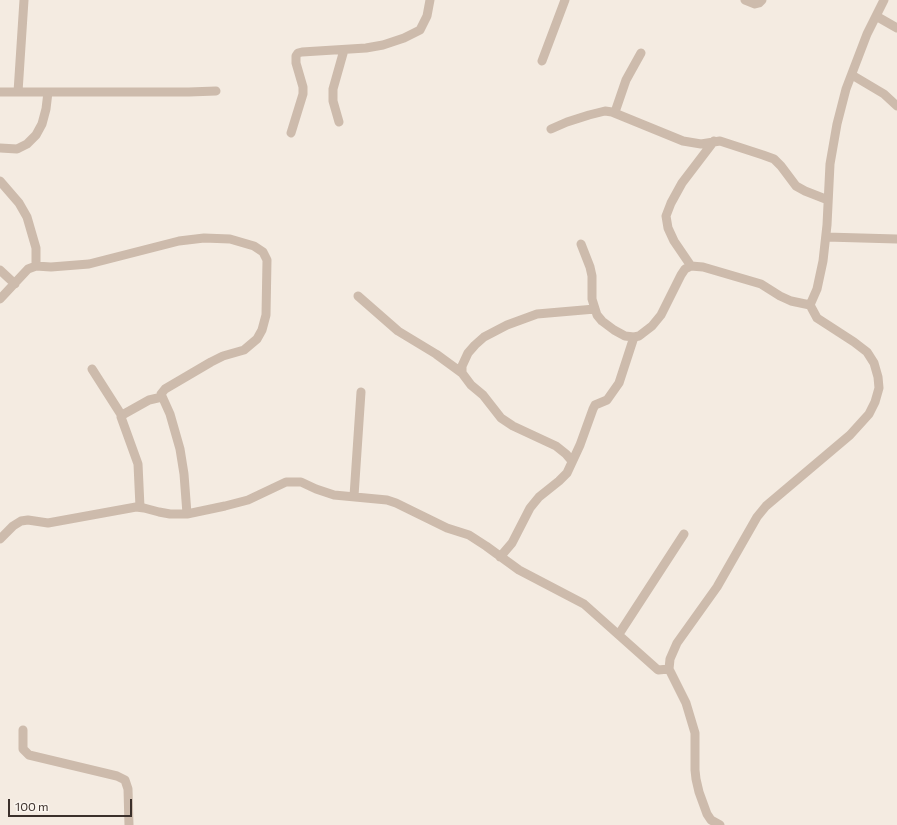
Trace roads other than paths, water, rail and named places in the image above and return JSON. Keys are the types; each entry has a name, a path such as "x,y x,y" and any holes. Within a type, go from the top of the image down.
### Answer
{"street":[{"path":"18,92 24,0"},
{"path":"291,133 303,94 303,87 296,63 296,56 298,53 344,50 383,45 412,35 420,30 424,24 430,0"},
{"path":"542,61 565,0"},
{"path":"745,0 755,4 762,0"},
{"path":"720,825 711,820 705,809 696,779 695,733 686,703 674,682 669,669 670,659 677,643 717,587 757,517 775,498 850,435 869,414 875,402 879,388 878,377 874,363 867,352 817,318 810,305 819,280 826,237 830,164 837,124 852,75 883,0"},
{"path":"876,16 897,28"},
{"path":"339,122 333,101 334,89 344,50"},
{"path":"614,112 626,80 641,52"},
{"path":"852,75 884,94 897,106"},
{"path":"0,92 189,92 216,90"},
{"path":"0,148 17,149 27,144 36,135 42,124 48,92"},
{"path":"551,129 567,122 589,116 605,112 614,112 683,141 695,144 714,141 727,143 774,159 796,186 828,200"},
{"path":"691,266 674,241 668,228 666,216 682,183 714,141"},
{"path":"0,181 19,203 27,217 36,248 36,266"},
{"path":"826,237 897,239"},
{"path":"0,299 28,269 36,266 51,267 89,264 179,241 204,238 230,240 254,246 263,252 267,260 267,308 262,330 257,339 244,350 223,356 174,383 161,394 170,414 180,449 184,474 187,514"},
{"path":"581,244 590,267 592,276 592,299 597,315 602,321 620,333 634,338"},
{"path":"500,557 512,543 530,508 539,497 559,481 567,472 580,445 595,405 608,400 619,383 634,338 644,333 661,315 685,269 691,266 703,267 761,284 791,301 810,305"},
{"path":"0,270 15,284"},
{"path":"358,296 398,331 436,354 462,373 470,384 483,395 501,418 506,422 556,446 572,461"},
{"path":"462,373 462,366 468,352 484,337 507,325 538,314 595,309"},
{"path":"92,369 122,416 138,464 140,507"},
{"path":"354,496 361,392"},
{"path":"122,416 149,400 162,397"},
{"path":"0,539 21,521 28,520 48,523 140,507 159,512 187,514 248,500 280,483 292,481 301,482 334,495 386,500 396,503 446,528 469,535 519,570 584,604 658,670 669,669"},
{"path":"619,634 684,534"},
{"path":"23,730 23,748 29,755 117,776 125,780 128,795 129,825"}]}
